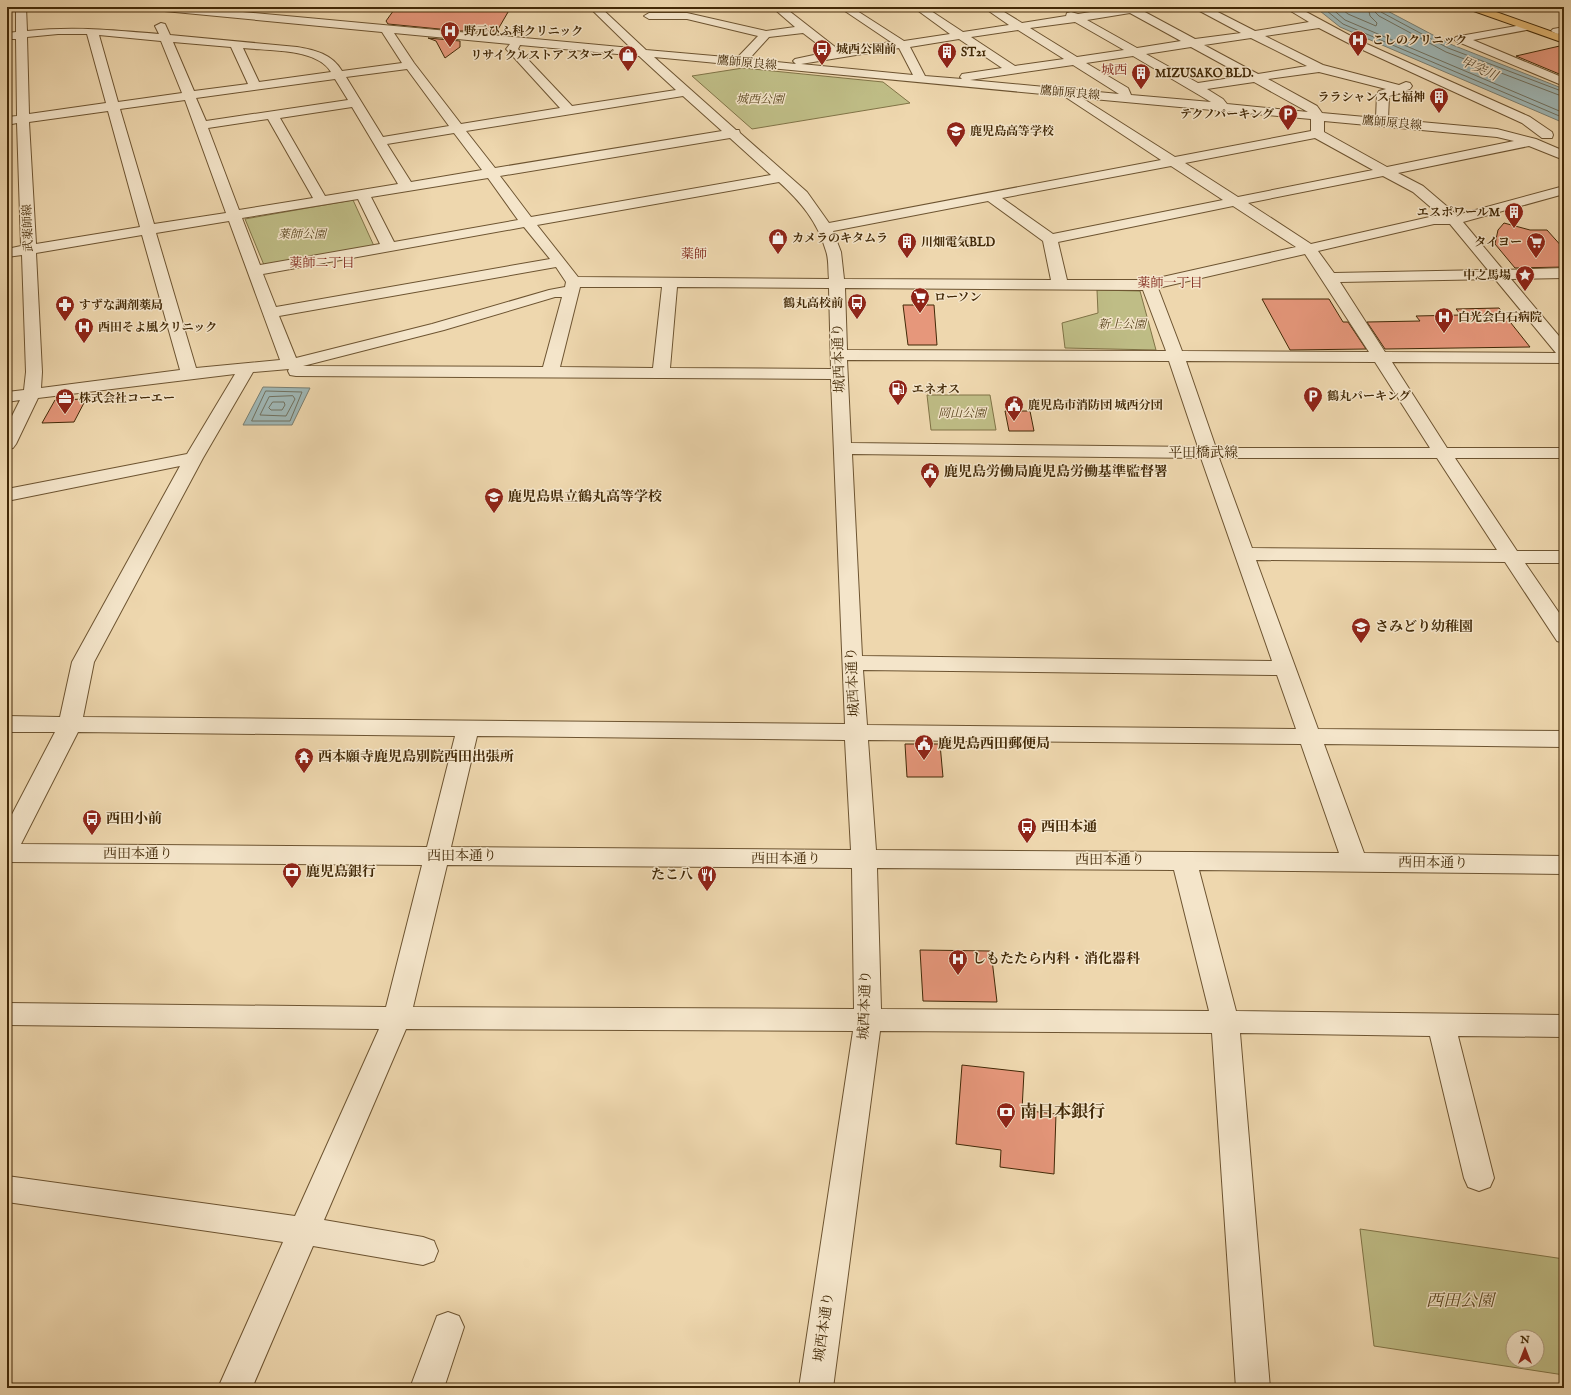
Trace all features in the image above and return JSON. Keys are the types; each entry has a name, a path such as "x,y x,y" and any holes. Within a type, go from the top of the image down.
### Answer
{"highway":[{"path":"1472,7 1528,27 1562,34"},
{"path":"1490,7 1562,34"}],"street":[{"name":"武薬師線","path":"7,444 32,394 34,372 23,119 21,7"},
{"path":"154,7 202,125 254,271 271,313 286,355 285,365"},
{"name":"鷹師原良線","path":"154,7 232,11 386,29 1497,133 1531,142 1564,156"},
{"name":"城西本通り","path":"594,7 642,53 734,133 802,195 825,228 834,252 837,283 839,374 852,664 864,859 868,1020 816,1388"},
{"path":"777,7 836,54"},
{"path":"844,7 903,45 919,73 920,80"},
{"path":"918,7 1011,69"},
{"path":"988,7 1124,91 1126,99"},
{"path":"793,67 800,60 1076,18 1129,8 1148,7"},
{"path":"1200,7 1319,68 1398,88"},
{"path":"1289,7 1356,43 1526,120 1553,138"},
{"path":"1129,8 1313,109 1318,116 1317,134"},
{"path":"1063,11 1196,87 1220,102 1224,108"},
{"path":"642,53 646,21 687,16 766,34 805,29"},
{"path":"610,22 626,21"},
{"path":"959,83 961,78 972,75 1321,24"},
{"path":"1528,27 1460,39 1564,82"},
{"path":"386,29 410,65 527,222 560,262 573,286 550,373"},
{"path":"7,36 58,31 92,31 167,37 309,53 327,60 339,75 407,188"},
{"path":"92,31 189,374"},
{"path":"740,62 766,34"},
{"path":"517,41 512,49 568,111"},
{"path":"235,44 255,87"},
{"path":"7,121 410,65"},
{"path":"1196,87 1319,68"},
{"path":"1382,122 1383,94 1398,88 1436,79"},
{"path":"379,141 686,92"},
{"path":"1066,93 1308,248 1330,278 1442,452 1564,636"},
{"path":"202,125 356,103"},
{"path":"272,115 321,201"},
{"name":"鷹師原良線","path":"1497,133 1509,132 1553,138"},
{"path":"7,253 734,133"},
{"path":"825,228 1317,134 1418,189 1454,220 1498,275 1564,352"},
{"path":"1050,239 1553,138"},
{"path":"254,271 782,177"},
{"path":"7,397 247,367 285,365 438,327 573,286 670,282 1149,285 1434,220 1454,220 1561,193"},
{"path":"363,195 389,247"},
{"path":"990,196 1050,239 1060,284"},
{"path":"271,313 560,262"},
{"path":"1330,278 1564,273"},
{"path":"661,374 670,282"},
{"path":"1149,285 1176,356 1244,554 1355,862"},
{"path":"839,355 1564,358"},
{"path":"285,365 295,371 839,374"},
{"path":"7,847 70,725 83,662 194,458 247,367"},
{"name":"平田橋武線","path":"842,448 1209,453 1564,453"},
{"path":"7,495 194,458"},
{"path":"1244,554 1564,557"},
{"path":"852,664 1285,668"},
{"path":"7,724 1564,739"},
{"path":"235,1388 397,1018 468,728"},
{"name":"西田本通り","path":"7,853 1355,862 1562,870"},
{"path":"1184,861 1225,1022 1253,1388"},
{"path":"7,1014 397,1018 1225,1022 1564,1026"},
{"path":"1441,1024 1479,1178"},
{"path":"7,1189 304,1231 423,1251"},
{"path":"426,1388 448,1327"}],"green space":[{"name":"城西公園","path":"743,68 883,82 910,103 752,129 692,76"},
{"name":"薬師公園","path":"353,200 374,246 264,265 245,219"},
{"name":"新上公園","path":"1097,290 1140,291 1156,350 1065,348 1062,323 1098,313"},
{"name":"岡山公園","path":"927,395 990,395 996,430 931,430"},
{"name":"西田公園","path":"1360,1229 1564,1259 1564,1375 1525,1369 1545,1369 1545,1329 1505,1329 1505,1366 1374,1346"}],"water":[{"name":"甲突川","path":"1315,7 1380,7 1450,44 1564,89 1564,123 1340,27"},
{"path":"263,387 310,388 292,425 243,425"}],"building":[{"path":"396,7 511,7 497,31 460,31 388,24 386,21"},
{"path":"428,38 460,41 460,47 445,58 436,41"},
{"path":"1564,45 1564,76 1516,56"},
{"path":"1504,223 1530,230 1547,230 1564,249 1564,267 1515,268 1495,244 1498,230"},
{"path":"1262,299 1329,299 1343,322 1348,322 1366,349 1290,350"},
{"path":"903,305 934,305 937,345 908,345"},
{"name":"白光会白石病院","path":"1499,308 1530,347 1385,349 1367,322 1420,321 1416,316 1461,315 1456,309"},
{"name":"株式会社コーエー","path":"86,399 74,422 42,423 55,400"},
{"name":"鹿児島市消防団 城西分団","path":"1005,411 1030,411 1034,431 1009,431"},
{"name":"鹿児島西田郵便局","path":"905,744 940,744 943,777 907,777"},
{"name":"しもたたら内科・消化器科","path":"920,950 991,951 997,1002 923,1001"},
{"name":"南日本銀行","path":"962,1065 1024,1072 1022,1110 1056,1114 1054,1174 1000,1167 1001,1150 956,1144"}],"place":[{"name":"野元ひふ科クリニック","path":"450,48"},
{"name":"こしのクリニック","path":"1358,57"},
{"name":"城西公園前","path":"822,66"},
{"name":"ST21","path":"947,69"},
{"name":"リサイクルストア スターズ","path":"628,72"},
{"name":"MIZUSAKO BLD.","path":"1141,90"},
{"name":"ララシャンス七福神","path":"1439,114"},
{"name":"テクノパーキング","path":"1288,131"},
{"name":"鹿児島高等学校","path":"956,148"},
{"name":"エスポワールM","path":"1514,229"},
{"name":"カメラのキタムラ","path":"778,255"},
{"name":"川畑電気BLD","path":"907,259"},
{"name":"タイヨー","path":"1536,259"},
{"name":"中之馬場","path":"1525,292"},
{"name":"ローソン","path":"920,314"},
{"name":"鶴丸高校前","path":"857,320"},
{"name":"すずな調剤薬局","path":"65,322"},
{"name":"白光会白石病院","path":"1444,334"},
{"name":"西田そよ風クリニック","path":"84,344"},
{"name":"エネオス","path":"898,406"},
{"name":"鶴丸パーキング","path":"1313,413"},
{"name":"株式会社コーエー","path":"65,415"},
{"name":"鹿児島市消防団 城西分団","path":"1014,422"},
{"name":"鹿児島労働局鹿児島労働基準監督署","path":"930,489"},
{"name":"鹿児島県立鶴丸高等学校","path":"494,514"},
{"name":"さみどり幼稚園","path":"1361,644"},
{"name":"鹿児島西田郵便局","path":"924,761"},
{"name":"西本願寺鹿児島別院西田出張所","path":"304,774"},
{"name":"西田小前","path":"92,836"},
{"name":"西田本通","path":"1027,844"},
{"name":"鹿児島銀行","path":"292,889"},
{"name":"たこ八","path":"707,892"},
{"name":"しもたたら内科・消化器科","path":"958,976"},
{"name":"南日本銀行","path":"1006,1129"}],"district":[{"name":"城西","path":"1114,70"},
{"name":"薬師","path":"694,254"},
{"name":"薬師二丁目","path":"322,263"},
{"name":"薬師一丁目","path":"1170,283"}]}
